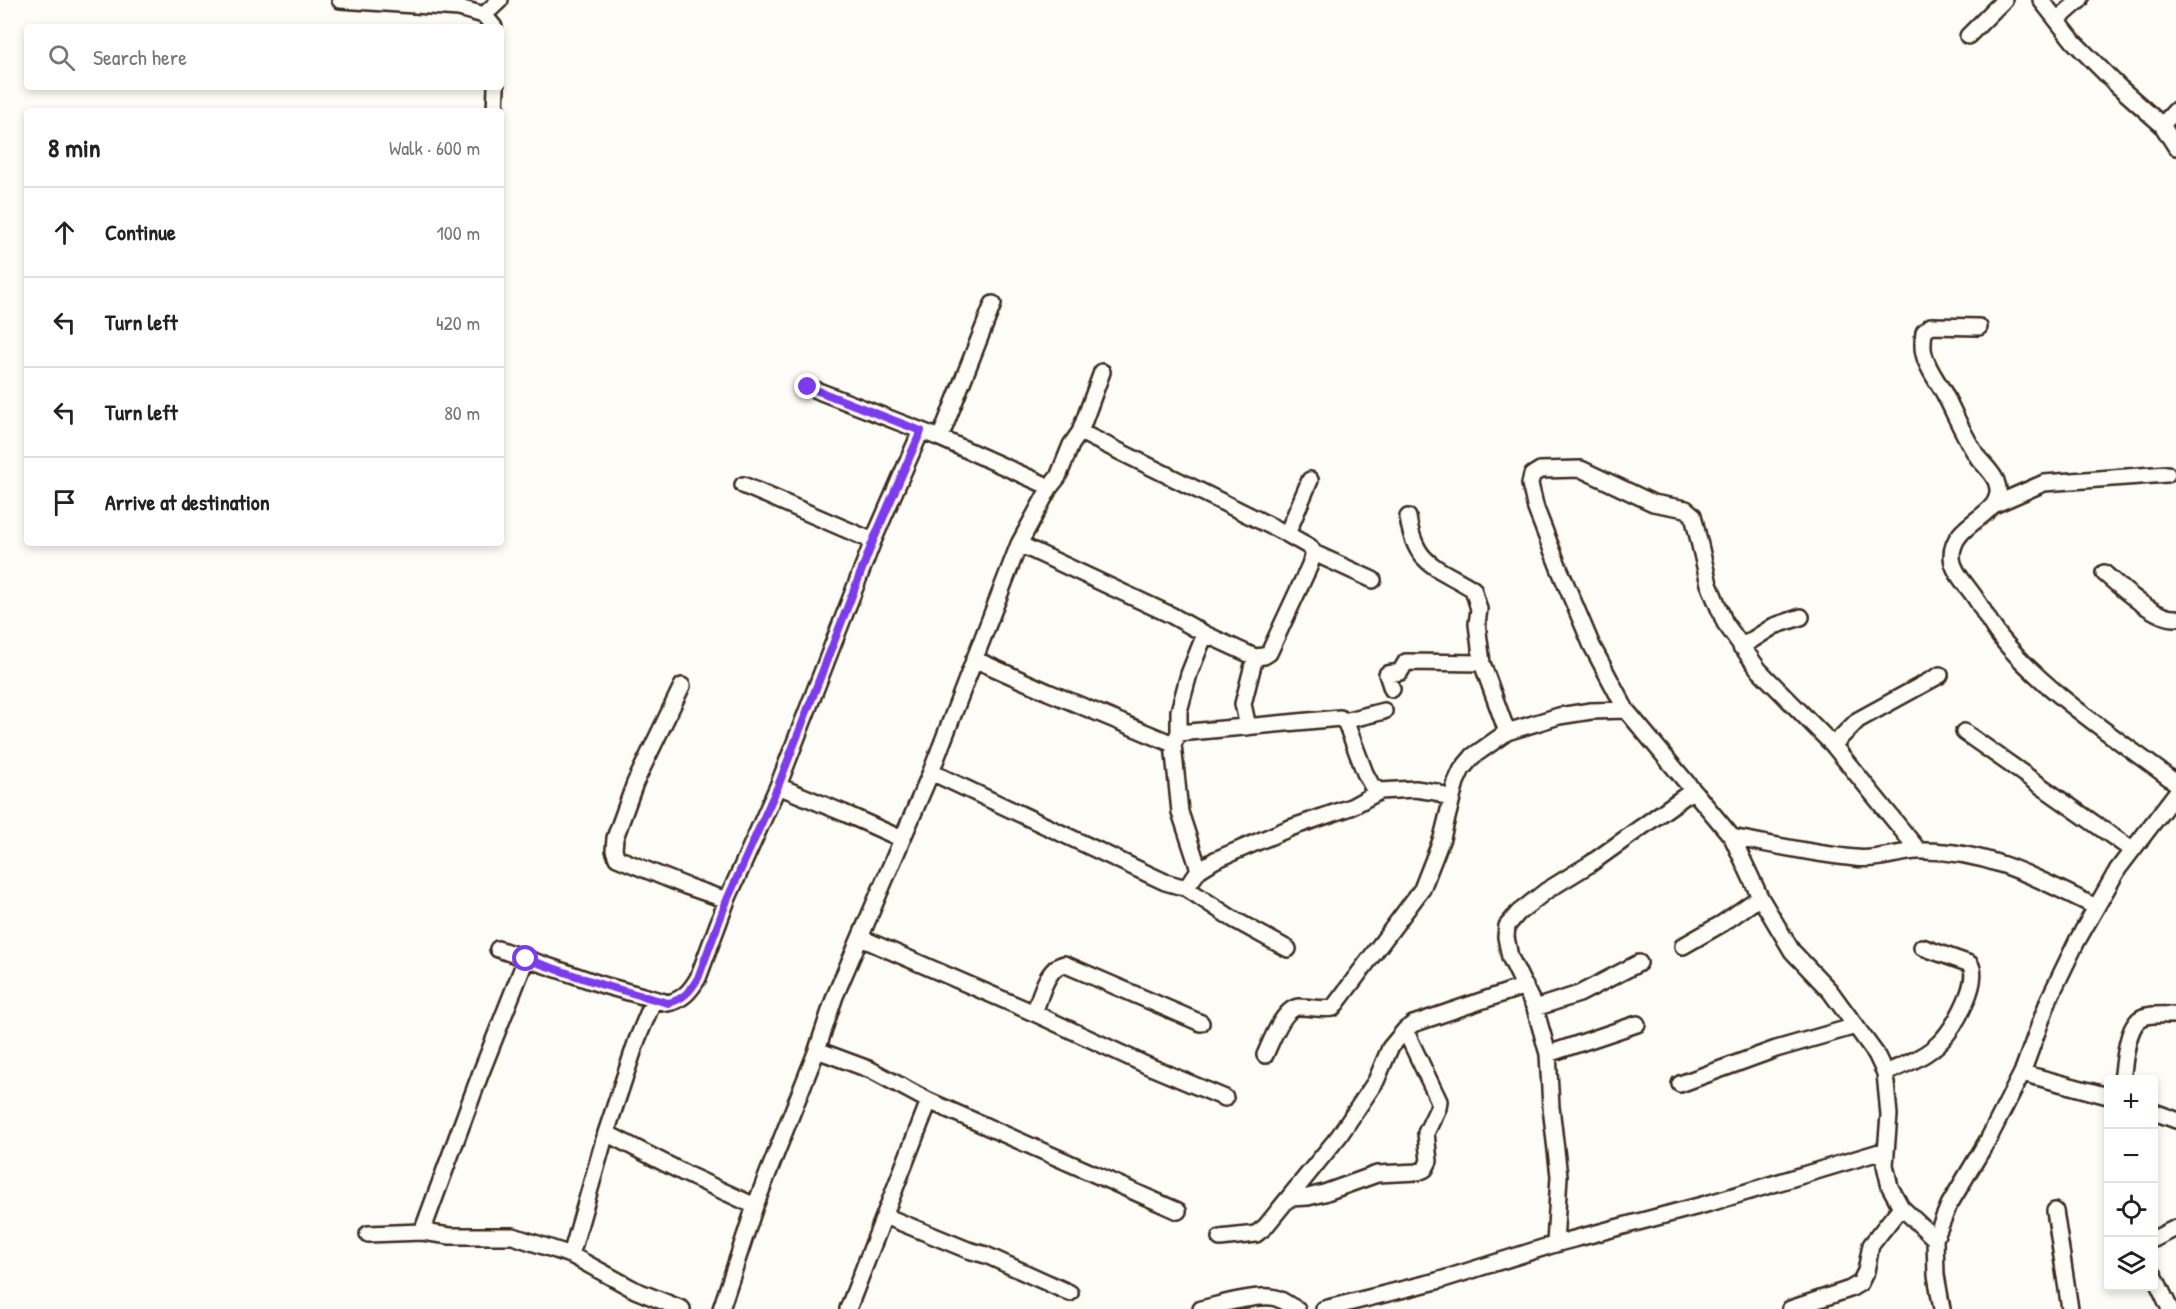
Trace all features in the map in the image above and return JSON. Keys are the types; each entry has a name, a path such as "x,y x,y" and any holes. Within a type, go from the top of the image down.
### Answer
{"street":[{"path":"340,0 429,3 459,8 489,21 500,0"},
{"path":"1968,36 2004,0"},
{"path":"2041,0 2074,42 2118,86 2162,125 2176,147"},
{"path":"2057,20 2080,0"},
{"path":"495,108 496,90"},
{"path":"2162,125 2176,110"},
{"path":"940,438 993,304"},
{"path":"1979,327 1930,326 1924,332 1924,355 1933,377 1944,393 1964,433 1981,461 1995,478 1999,490 1996,504"},
{"path":"721,1309 755,1206 817,1050 835,996 931,772 1019,544 1050,487 1058,477 1071,445 1080,432 1102,372"},
{"path":"808,387 940,438 1050,487"},
{"path":"498,949 603,985 668,1003 677,1001 691,990 698,978 727,900 778,786 873,541 921,431"},
{"path":"1080,432 1287,534 1310,547 1314,552 1373,580"},
{"path":"1918,851 1833,745 1759,670 1725,623 1709,584 1693,515 1686,509 1653,503 1581,469 1540,470 1532,475 1530,484 1536,509 1574,606 1626,711 1732,837 1760,897 1792,951 1830,991 1875,1054 1886,1074 1889,1115 1886,1165 1890,1187 1901,1207 1935,1239"},
{"path":"2167,474 2044,483 1996,504 1956,537 1952,550 1952,561 1962,581 2000,637 2033,671 2054,690 2176,783"},
{"path":"1287,534 1310,480"},
{"path":"743,485 873,541"},
{"path":"1408,517 1410,535 1425,561 1473,589 1479,609 1477,624 1482,663 1507,732"},
{"path":"1019,544 1255,657 1269,653 1314,552"},
{"path":"2104,573 2148,607 2170,619 2176,618"},
{"path":"1741,646 1774,626 1801,617"},
{"path":"1199,870 1180,812 1176,738 1179,711 1185,688 1205,634"},
{"path":"1248,727 1243,704 1255,657"},
{"path":"974,659 1058,697 1176,738 1248,727 1340,718 1344,721 1371,786 1380,791"},
{"path":"1392,689 1387,675 1400,672 1406,662 1482,663"},
{"path":"1833,745 1857,720 1940,675"},
{"path":"681,686 635,783 615,838 614,850 617,858 727,900"},
{"path":"1344,721 1384,711"},
{"path":"1265,1055 1287,1012 1296,1006 1322,1010 1333,1008 1422,889 1442,838 1451,800 1462,769 1473,756 1507,732 1558,716 1591,711 1626,711"},
{"path":"1964,732 2132,850"},
{"path":"931,772 1166,882 1186,888 1233,919 1288,949"},
{"path":"778,786 902,839"},
{"path":"1186,888 1199,870 1215,860 1290,828 1351,807 1380,791 1415,789 1436,792 1451,800"},
{"path":"1555,1244 1559,1176 1548,1054 1535,1008 1510,957 1506,937 1507,926 1518,913 1546,891 1590,864 1692,791"},
{"path":"1942,1309 1936,1275 1935,1239 1949,1205 1989,1138 2022,1073 2049,999 2077,941 2118,869 2176,793"},
{"path":"1732,837 1857,859 1918,851 1959,854 1996,861 2044,880 2096,907"},
{"path":"1683,946 1723,923 1760,897"},
{"path":"861,938 1225,1098"},
{"path":"1886,1074 1918,1058 1942,1041 1960,1013 1973,982 1970,964 1922,947"},
{"path":"422,1232 526,959"},
{"path":"1535,1008 1579,994 1639,963"},
{"path":"1034,1013 1050,974 1056,966 1064,964 1201,1023"},
{"path":"1220,1238 1256,1234 1290,1198 1339,1136 1376,1081 1390,1048 1405,1030 1413,1024 1525,986"},
{"path":"570,1255 606,1133 637,1040 654,999"},
{"path":"2123,1075 2130,1030 2134,1022 2144,1016 2176,1015"},
{"path":"1548,1054 1636,1024"},
{"path":"1680,1084 1776,1049 1856,1026"},
{"path":"1290,1198 1324,1193 1377,1174 1418,1172 1425,1168 1428,1161 1426,1132 1439,1101 1405,1030"},
{"path":"817,1050 871,1070 929,1101 1178,1211"},
{"path":"2022,1073 2104,1095"},
{"path":"848,1309 929,1101"},
{"path":"2158,1113 2176,1120"},
{"path":"606,1133 755,1206"},
{"path":"1324,1309 1437,1281 1555,1244 1710,1203 1886,1150"},
{"path":"1790,1309 1850,1289 1860,1283 1866,1271 1871,1245 1901,1207"},
{"path":"2055,1211 2070,1309"},
{"path":"885,1216 968,1250 986,1255 1070,1293"},
{"path":"2158,1237 2176,1228"},
{"path":"368,1234 422,1232 450,1236 513,1236 570,1255 635,1290 682,1309"},
{"path":"2158,1284 2170,1309"},
{"path":"1201,1309 1228,1302 1264,1297 1276,1298 1297,1309"}],"route":[{"path":"526,959 603,985 668,1003 677,1001 691,990 698,978 727,900 778,786 873,541 921,431 808,387"}]}
